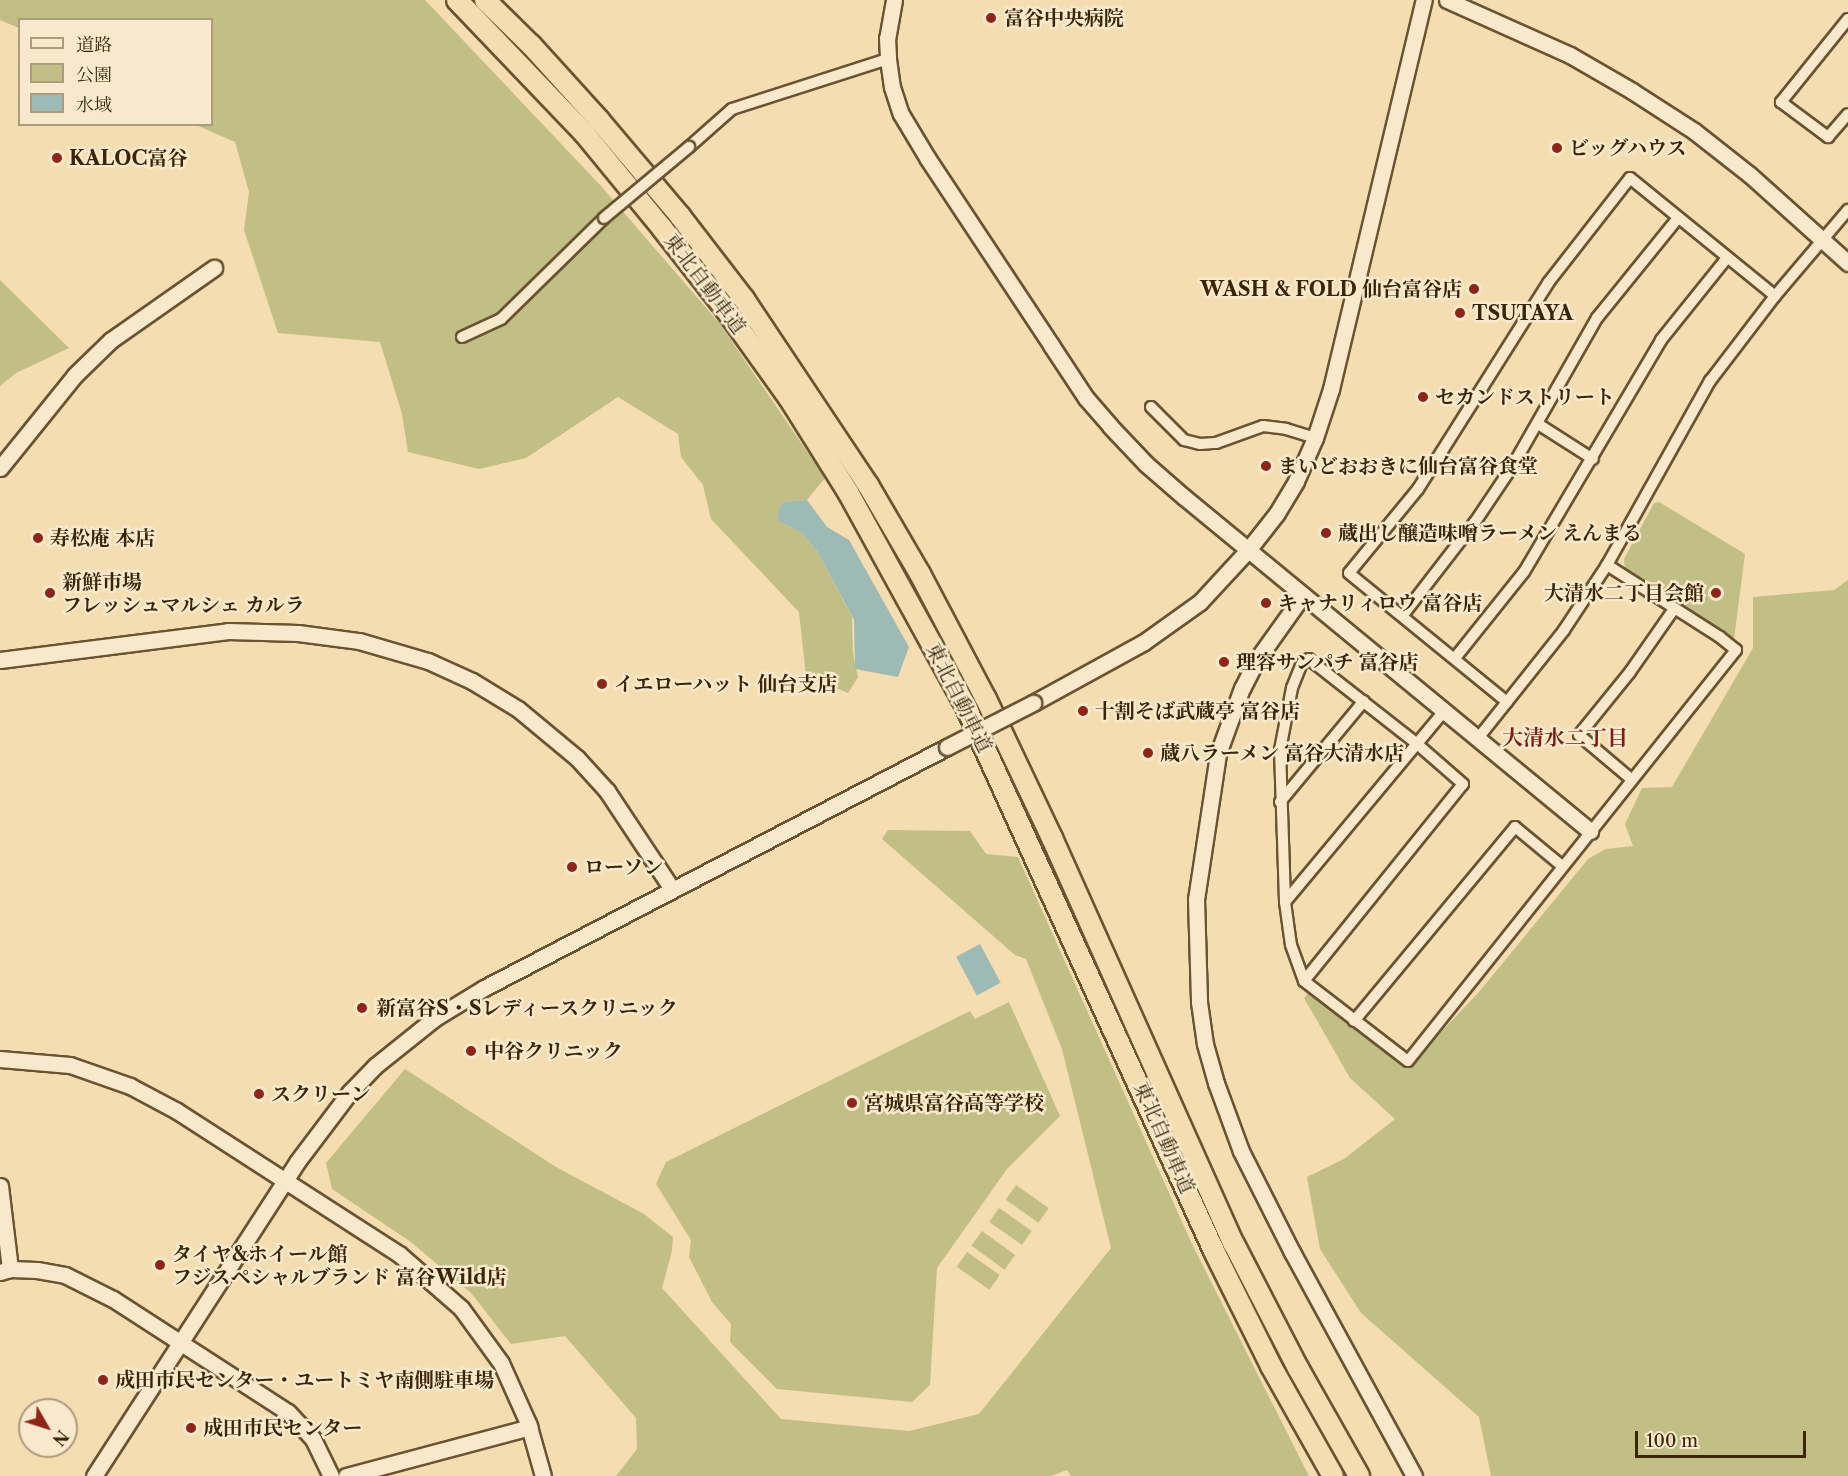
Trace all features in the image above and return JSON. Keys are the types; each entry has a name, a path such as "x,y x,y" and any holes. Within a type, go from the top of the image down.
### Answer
{"highway":[{"name":"東北自動車道","path":"457,0 584,133 662,228 775,379 848,492 966,707 1214,1251 1271,1366 1333,1476"},
{"name":"東北自動車道","path":"485,0 584,103 680,216 744,299 868,485 986,699 1052,838 1234,1244 1298,1368 1359,1476"}],"street":[{"path":"894,0 887,38 888,59 892,87 901,114 1086,398 1146,464 1590,831"},
{"path":"94,1476 285,1180 350,1092 375,1066 435,1018 544,955 1107,664 1173,623 1200,602 1248,550 1291,489 1315,438 1331,389 1424,0"},
{"path":"1447,0 1570,55 1694,131 1750,175 1824,239 1848,263"},
{"path":"1848,19 1781,102 1828,137 1848,114"},
{"path":"462,337 501,319 604,218 732,109 888,59"},
{"path":"1508,702 1349,573 1418,489 1548,283 1576,244 1630,178 1775,296"},
{"path":"1479,737 1563,630 1607,565 1710,381 1775,296 1848,210"},
{"path":"1403,615 1475,522 1538,424 1597,318 1678,218"},
{"path":"1455,658 1524,572 1665,334 1727,258"},
{"path":"0,468 75,375 104,346 214,268"},
{"path":"1151,407 1184,440 1200,444 1216,443 1263,426 1286,429 1315,438"},
{"path":"1538,424 1593,459"},
{"path":"1304,981 1463,784 1416,743 1309,659 1302,663 1292,688 1280,750 1285,902 1291,945 1304,981 1408,1061 1736,650 1607,565"},
{"path":"1304,595 1256,661 1242,688 1218,754 1196,899 1199,1002 1205,1044 1216,1083 1241,1151 1292,1252 1414,1476"},
{"path":"1631,779 1579,735 1630,672 1674,609"},
{"path":"0,660 228,632 298,633 359,641 428,661 472,681 518,709 577,758 607,790 672,890"},
{"path":"1280,802 1364,701"},
{"path":"1285,902 1445,710"},
{"path":"1354,1021 1515,827 1562,866"},
{"path":"0,1059 70,1065 130,1086 177,1111 399,1254 461,1308 501,1363 530,1427 543,1476"},
{"path":"0,1186 5,1271 52,1272 77,1279 180,1341 295,1418 313,1438 331,1476"},
{"path":"346,1476 530,1427"}],"green space":[{"path":"0,0 425,0 601,186 720,324 825,478 807,500 783,502 779,521 802,533 817,551 852,617 853,653 858,677 848,693 806,676 799,612 711,519 703,485 681,457 678,434 618,397 526,458 479,469 408,452 402,414 380,342 278,333 244,230 249,192 235,142 198,126 213,126 213,18 18,18 18,28 0,20"},
{"path":"0,280 69,348 16,373 0,386"},
{"path":"1659,502 1745,554 1734,639 1625,568 1624,559 1654,503"},
{"path":"1848,580 1848,1476 1491,1476 1479,1417 1361,1313 1320,1249 1307,1177 1344,1159 1395,1119 1350,1078 1304,998 1310,991 1407,1068 1479,992 1588,859 1606,849 1633,846 1625,824 1642,788 1672,787 1753,648 1753,597 1834,590"},
{"path":"888,830 970,831 986,854 1018,857 1192,1244 1309,1476 1071,1476 1067,1470 1051,1476 616,1476 637,1449 636,1418 565,1336 511,1344 471,1293 411,1242 332,1189 326,1163 405,1069 556,1167 644,1214 673,1237 672,1251 662,1288 781,1419 909,1431 979,1414 1111,1248 1062,1049 1026,959 1015,955 882,839"},
{"path":"1009,1002 1060,1116 1007,1169 937,1268 930,1385 912,1402 777,1389 730,1342 731,1324 712,1302 689,1257 691,1240 656,1184 666,1162 970,1011 975,1019"},
{"path":"1016,1185 1049,1208 1038,1223 1006,1200"},
{"path":"999,1208 1032,1231 1022,1245 989,1222"},
{"path":"982,1231 1015,1255 1005,1270 971,1246"},
{"path":"967,1252 1000,1275 989,1290 957,1267"}],"water":[{"path":"807,500 827,527 849,540 909,647 898,677 855,669 854,620 817,551 802,533 779,521 778,511 783,502"},
{"path":"980,944 1001,983 977,996 956,957"}],"place":[{"name":"富谷中央病院","path":"991,18"},
{"name":"ビッグハウス","path":"1557,148"},
{"name":"KALOC富谷","path":"57,158"},
{"name":"WASH & FOLD 仙台富谷店","path":"1474,289"},
{"name":"TSUTAYA","path":"1460,313"},
{"name":"セカンドストリート","path":"1423,397"},
{"name":"まいどおおきに仙台富谷食堂","path":"1266,466"},
{"name":"蔵出し醸造味噌ラーメン えんまる","path":"1326,533"},
{"name":"寿松庵 本店","path":"38,538"},
{"name":"新鮮市場 フレッシュマルシェ カルラ","path":"50,593"},
{"name":"大清水二丁目会館","path":"1716,593"},
{"name":"キャナリィロウ 富谷店","path":"1266,603"},
{"name":"理容サンパチ 富谷店","path":"1224,662"},
{"name":"イエローハット 仙台支店","path":"602,684"},
{"name":"十割そば武蔵亭 富谷店","path":"1083,711"},
{"name":"蔵八ラーメン 富谷大清水店","path":"1148,753"},
{"name":"ローソン","path":"572,867"},
{"name":"新富谷S・Sレディースクリニック","path":"362,1008"},
{"name":"中谷クリニック","path":"471,1051"},
{"name":"スクリーン","path":"259,1094"},
{"name":"宮城県富谷高等学校","path":"852,1103"},
{"name":"タイヤ&ホイール館 フジスペシャルブランド 富谷Wild店","path":"160,1265"},
{"name":"成田市民センター・ユートミヤ南側駐車場","path":"103,1380"},
{"name":"成田市民センター","path":"191,1428"}],"district":[{"name":"大清水二丁目","path":"1565,738"}]}
